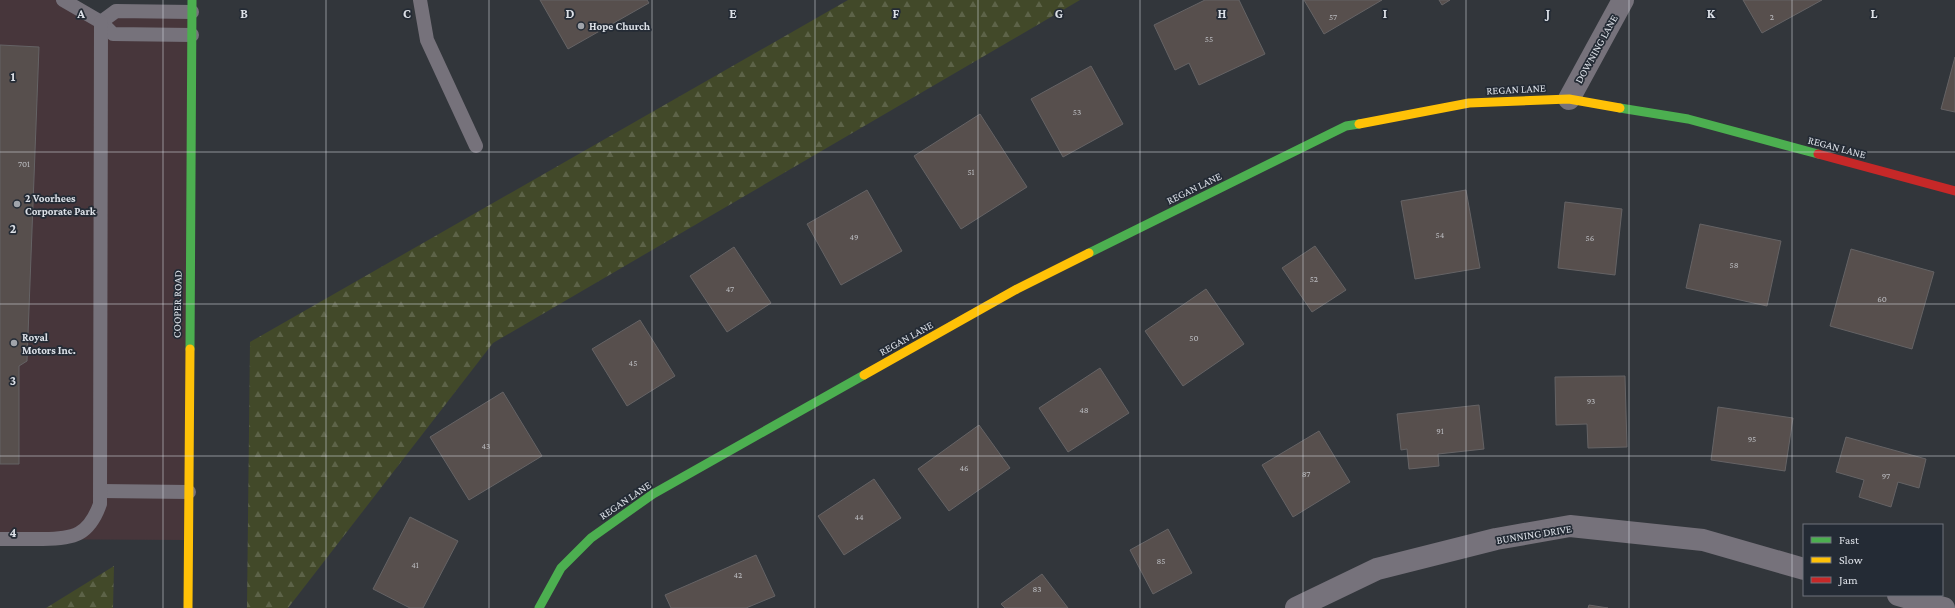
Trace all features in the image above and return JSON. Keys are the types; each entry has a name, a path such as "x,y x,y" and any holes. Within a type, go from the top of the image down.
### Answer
{"street":[{"name":"DOWNING LANE","path":"1568,99 1624,0"},
{"name":"COOPER ROAD","path":"188,608 192,6"},
{"name":"REGAN LANE","path":"539,608 561,568 591,538 653,494 1038,278 1346,126 1469,103 1568,99 1688,119 1955,191"},
{"name":"BUNNING DRIVE","path":"1296,608 1377,569 1496,539 1570,526 1703,540 1803,569"},
{"path":"1902,596 1944,608"}],"lane":[{"path":"63,0 101,22 113,34 192,35"},
{"path":"420,0 427,40 476,146"},
{"path":"101,22 116,11 192,6"},
{"path":"0,539 66,539 78,534 88,527 96,516 100,504 101,22"},
{"path":"101,491 189,492"}],"shaded area":[{"path":"0,0 63,0 101,22 116,11 192,12 188,540 0,539"}],"green space":[{"path":"848,0 1080,0 493,343 288,608 247,608 250,342"},
{"path":"114,566 113,608 46,608"}],"building":[{"name":"Hope Church","path":"540,0 647,0 649,3 568,49"},
{"path":"1205,0 1239,0 1265,54 1199,85 1189,63 1175,70 1154,25"},
{"path":"1304,0 1382,0 1324,34"},
{"path":"1439,0 1450,0 1442,5"},
{"path":"1743,0 1822,0 1762,33"},
{"name":"2 Voorhees Corporate Park","path":"0,45 39,47 27,361 19,366 19,464 0,464"},
{"path":"1955,57 1955,112 1941,109"},
{"path":"1091,66 1123,124 1063,157 1031,99"},
{"path":"980,114 1027,187 961,229 914,156"},
{"path":"867,190 902,251 841,285 807,224"},
{"path":"1466,190 1480,268 1415,279 1401,201"},
{"path":"1565,202 1622,209 1615,275 1558,268"},
{"path":"1700,224 1781,241 1767,306 1686,288"},
{"path":"1315,246 1346,290 1312,312 1282,268"},
{"path":"734,247 771,303 727,332 690,276"},
{"path":"1851,249 1934,272 1912,349 1830,326"},
{"path":"1206,289 1244,344 1183,386 1145,331"},
{"path":"640,320 675,376 627,406 592,349"},
{"path":"1100,368 1129,413 1068,452 1039,408"},
{"path":"1625,376 1627,447 1588,448 1587,424 1556,425 1555,377"},
{"path":"503,392 542,456 469,500 430,437"},
{"path":"1479,405 1484,449 1438,454 1439,466 1409,469 1407,449 1401,450 1397,414"},
{"path":"1718,407 1793,418 1785,471 1711,460"},
{"path":"979,425 1010,468 949,511 918,469"},
{"path":"1319,431 1350,482 1293,517 1262,465"},
{"path":"1846,437 1926,459 1919,488 1898,482 1891,507 1859,497 1864,480 1836,472"},
{"path":"874,479 901,518 844,555 818,516"},
{"path":"410,517 458,541 423,608 410,608 373,589"},
{"path":"1168,529 1192,573 1153,594 1130,550"},
{"path":"756,555 775,596 746,608 671,608 665,595"},
{"path":"1042,574 1068,608 1005,608 1001,604"},
{"path":"1589,605 1608,608 1588,608"}],"traffic: fast":[{"path":"190,349 192,0"},
{"path":"1620,108 1688,119 1818,154"},
{"path":"1089,253 1346,126 1359,124"},
{"path":"539,608 561,568 591,538 653,494 864,375"}],"traffic: slow":[{"path":"1359,124 1469,103 1569,99 1620,108"},
{"path":"864,375 1017,289 1089,253"},
{"path":"188,608 190,349"}],"traffic: jam":[{"path":"1818,154 1955,191"}],"place":[{"name":"Hope Church","path":"581,26"},
{"name":"2 Voorhees Corporate Park","path":"17,204"},
{"name":"Royal Motors Inc.","path":"14,343"}]}
